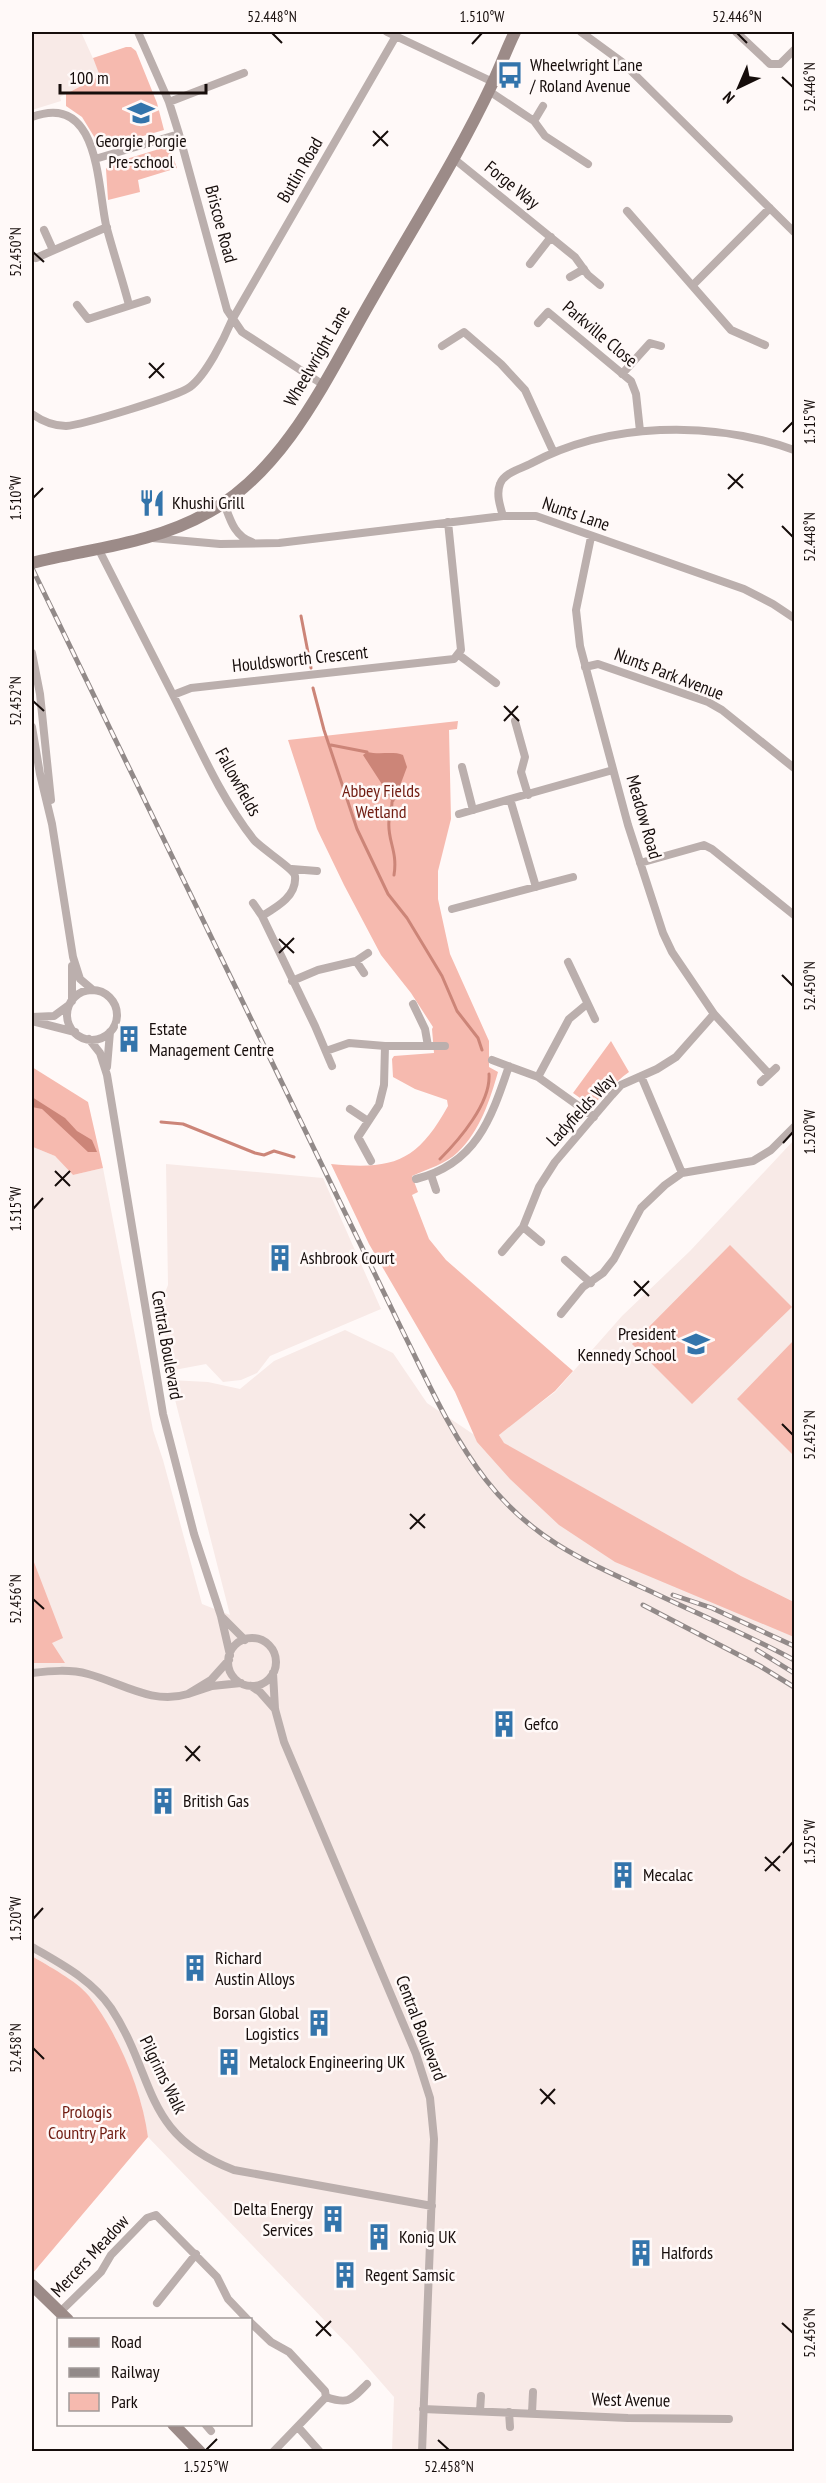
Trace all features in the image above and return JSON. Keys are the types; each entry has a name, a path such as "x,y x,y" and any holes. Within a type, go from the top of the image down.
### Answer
{"street":[{"name":"Briscoe Road","path":"138,32 169,102 227,310 232,320 242,333 322,384"},
{"path":"387,32 491,86 534,121 545,136 588,164"},
{"name":"Wheelwright Lane","path":"32,563 152,538 224,503 262,470 285,444 322,384 453,158 491,86 515,32"},
{"path":"581,32 622,62 795,232"},
{"path":"736,32 770,64 780,64 795,50"},
{"name":"Butlin Road","path":"32,414 52,424 76,424 180,392 198,379 226,335 232,320 396,36"},
{"path":"169,102 244,73"},
{"path":"534,121 543,106"},
{"path":"32,117 52,111 63,112 73,117 80,126 100,175 102,205 129,305"},
{"path":"95,159 179,134"},
{"name":"Forge Way","path":"453,158 575,257 600,285"},
{"path":"693,285 770,208"},
{"path":"627,211 731,330 765,345"},
{"path":"36,258 107,227"},
{"path":"44,230 53,250"},
{"path":"530,264 551,237"},
{"path":"570,277 584,269"},
{"path":"77,305 88,319 147,300"},
{"name":"Parkville Close","path":"538,323 548,312 622,374 634,387 640,432"},
{"path":"442,346 464,332 501,364 525,390 553,452"},
{"path":"622,374 650,343 661,346"},
{"path":"503,516 498,495 501,481 553,452 608,436 640,432 713,433 751,438 795,450"},
{"path":"224,503 238,534 246,540 262,543"},
{"name":"Nunts Lane","path":"152,538 220,544 262,543 503,516 536,516 744,589 795,618"},
{"path":"448,522 461,650 459,655 496,683"},
{"name":"Meadow Road","path":"591,537 576,610 580,646 640,863 672,952 714,1014 773,1071 761,1082"},
{"path":"99,550 173,695"},
{"path":"32,653 40,694 52,824 72,957 68,1021 75,1032"},
{"name":"Houldsworth Crescent","path":"173,695 191,688 454,659 459,655"},
{"name":"Nunts Park Avenue","path":"585,667 598,664 708,702 722,710 795,768"},
{"name":"Fallowfields","path":"173,695 231,806 246,829 270,855 292,869 317,871"},
{"path":"515,721 525,758 521,772 528,795"},
{"path":"32,727 52,824"},
{"path":"462,767 473,810"},
{"path":"459,814 614,770"},
{"path":"510,800 536,887"},
{"path":"640,863 704,845 795,915"},
{"path":"262,916 279,906 290,895 294,886 292,869"},
{"path":"452,909 573,877"},
{"path":"253,903 262,916 332,1066"},
{"path":"292,981 318,970 356,961 368,954"},
{"path":"32,1019 75,1032 88,1039 101,1038 110,1032 117,1019 114,1004 107,995 93,990 80,979 72,957"},
{"path":"356,961 364,973"},
{"path":"568,962 595,1019"},
{"path":"32,1019 54,1016 78,994 93,990"},
{"path":"413,1004 426,1029 428,1046"},
{"path":"538,1077 569,1019 587,1004"},
{"name":"Ladyfields Way","path":"502,1252 524,1227 539,1187 550,1170 621,1085 657,1069 676,1057 714,1014"},
{"name":"Central Boulevard","path":"106,1075 110,1032"},
{"name":"Central Boulevard","path":"88,1039 100,1053 106,1075 163,1414 194,1534 221,1616 229,1658"},
{"path":"326,1051 349,1043 385,1046 445,1046"},
{"path":"370,1161 358,1137 378,1105 384,1085 385,1046"},
{"path":"494,1061 538,1077 594,1117"},
{"path":"416,1179 454,1164 475,1143 493,1113 509,1066"},
{"path":"641,1076 682,1173"},
{"path":"350,1109 368,1121"},
{"path":"561,1314 583,1287 591,1283 614,1259 641,1208 655,1193 682,1173 753,1161 771,1150 795,1126"},
{"path":"431,1175 436,1190"},
{"path":"524,1227 541,1242"},
{"path":"565,1260 591,1283"},
{"name":"Central Boulevard","path":"221,1616 245,1640"},
{"path":"32,1673 50,1671 87,1674 158,1698 174,1699 212,1686 241,1683 251,1686 263,1683 273,1673 276,1661 272,1649 264,1641 256,1639 245,1640 237,1644 211,1680 188,1694"},
{"path":"229,1658 232,1674 241,1683"},
{"name":"Central Boulevard","path":"273,1673 275,1709 284,1742 416,2054 426,2087 434,2128 422,2451"},
{"name":"Central Boulevard","path":"251,1686 260,1692 275,1709"},
{"name":"Pilgrims Walk","path":"32,1947 72,1969 96,1990 111,2008 162,2116 179,2138 209,2161 234,2170 432,2206"},
{"name":"Mercers Meadow","path":"64,2316 101,2272 111,2255 152,2215 160,2218 186,2243 217,2277 228,2299 246,2318"},
{"path":"157,2303 196,2254"},
{"path":"32,2285 64,2316"},
{"name":"Mercers Meadow","path":"252,2324 271,2342 289,2352 325,2391 326,2397"},
{"path":"252,2335 258,2330"},
{"path":"273,2451 326,2397 343,2403 352,2399 367,2384"},
{"path":"532,2413 533,2392"},
{"path":"480,2411 481,2396"},
{"name":"West Avenue","path":"423,2409 628,2418 729,2419"},
{"path":"509,2412 510,2427"},
{"path":"175,2426 200,2451"},
{"path":"298,2427 320,2451"}],"shaded area":[{"path":"32,32 81,32 101,76 60,97 61,101 32,110"},
{"path":"367,752 403,755 407,767 394,802 391,801 363,755"},
{"path":"32,1097 65,1118 77,1131 92,1140 97,1152 88,1152 42,1109 32,1107"},
{"name":"President Kennedy School","path":"794,1140 794,1602 741,1576 503,1443 499,1434 555,1392 622,1316 690,1251"},
{"path":"33,1147 55,1156 73,1175 103,1168 153,1430 202,1604 230,1615 170,1380 208,1382 240,1389 274,1361 345,1330 393,1353 427,1403 516,1463 794,1613 794,2451 392,2451 394,2397 352,2349 148,2137 141,2103 115,2037 88,1995 32,1956 32,1663 64,1663 32,1613"},
{"path":"166,1164 323,1178 381,1309 270,1356 257,1373 241,1380 223,1382 206,1364 169,1371 161,1303 168,1285"}],"green space":[{"path":"131,47 136,51 157,103 164,130 101,148 82,117 66,106 66,94 100,76 93,58"},
{"path":"169,146 177,168 138,180 140,192 108,200 106,169 110,164"},
{"name":"Abbey Fields Wetland","path":"458,721 457,729 449,730 451,819 438,871 438,899 450,954 489,1041 489,1067 498,1072 488,1104 466,1144 442,1163 412,1176 418,1192 412,1195 429,1239 446,1260 573,1371 555,1391 499,1435 504,1443 741,1576 794,1602 794,1637 615,1562 559,1525 510,1479 477,1442 455,1392 369,1244 331,1164 371,1165 401,1158 414,1151 425,1140 448,1106 447,1100 415,1089 393,1077 392,1059 394,1056 434,1053 433,1027 411,993 381,955 344,885 317,829 288,740"},
{"path":"611,1041 629,1072 590,1105 573,1093"},
{"path":"32,1067 88,1102 103,1168 73,1175 55,1156 33,1147 32,1151"},
{"path":"730,1245 792,1307 692,1404 632,1344"},
{"path":"794,1340 794,1456 737,1399"},
{"path":"32,1557 63,1638 52,1643 65,1663 32,1663"},
{"name":"Prologis Country Park","path":"32,1956 77,1985 100,2011 127,2063 140,2101 148,2137 32,2274"}],"waterway":[{"path":"301,616 311,668"},
{"path":"313,688 324,730 357,829 388,894 407,918 442,976 457,1011 478,1038 482,1050"},
{"path":"331,745 367,752"},
{"path":"392,802 389,828 395,859 394,875"},
{"path":"440,1159 456,1142 479,1109 485,1097 489,1074"},
{"path":"161,1122 183,1124 255,1153 264,1155 274,1151 294,1157"}],"railway":[{"path":"32,568 422,1370 451,1427 473,1463 522,1518 560,1546 603,1569 794,1660"},
{"path":"673,1595 712,1608 794,1646"},
{"path":"643,1605 760,1666 794,1687"},
{"path":"757,1650 794,1673"}],"place":[{"name":"Wheelwright Lane / Roland Avenue","path":"510,75"},
{"name":"Georgie Porgie Pre-school","path":"141,113"},
{"name":"Khushi Grill","path":"152,503"},
{"name":"Estate Management Centre","path":"129,1039"},
{"name":"Ashbrook Court","path":"280,1258"},
{"name":"President Kennedy School","path":"696,1344"},
{"name":"Gefco","path":"504,1724"},
{"name":"British Gas","path":"163,1801"},
{"name":"Mecalac","path":"623,1875"},
{"name":"Richard Austin Alloys","path":"195,1968"},
{"name":"Borsan Global Logistics","path":"319,2023"},
{"name":"Metalock Engineering UK","path":"229,2062"},
{"name":"Delta Energy Services","path":"333,2219"},
{"name":"Konig UK","path":"379,2237"},
{"name":"Halfords","path":"641,2253"},
{"name":"Regent Samsic","path":"345,2275"}]}
